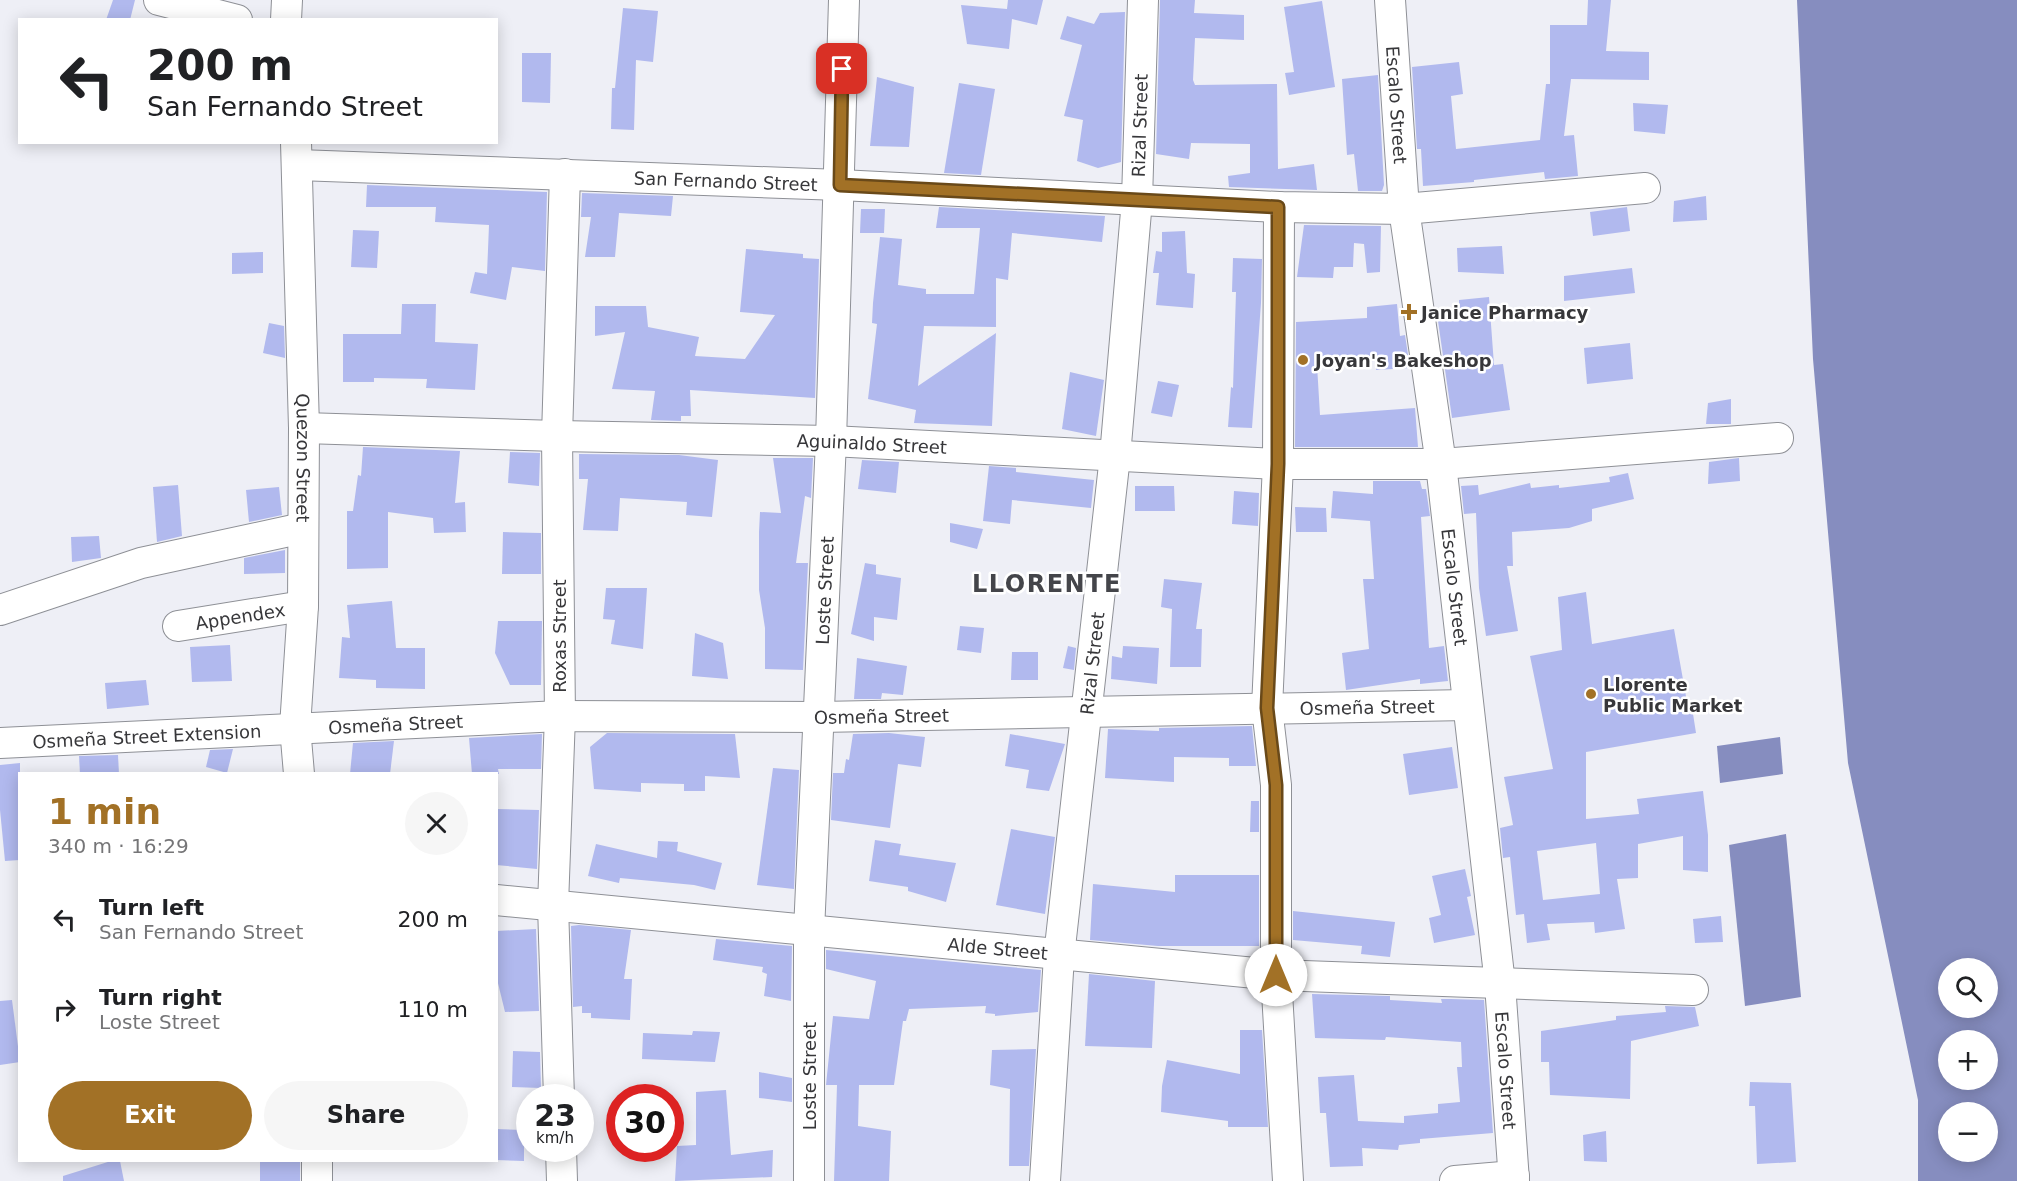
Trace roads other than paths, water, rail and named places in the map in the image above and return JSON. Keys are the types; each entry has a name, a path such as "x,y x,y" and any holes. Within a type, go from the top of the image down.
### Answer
{"street":[{"path":"159,0 229,18"},
{"path":"286,18 287,0"},
{"name":"Loste Street","path":"809,1181 809,931 831,441 844,0"},
{"name":"Rizal Street","path":"1045,1181 1059,956 1115,456 1137,200 1143,0"},
{"name":"Escalo Street","path":"1390,0 1404,209 1441,464 1500,984 1514,1178"},
{"name":"San Fernando Street","path":"297,154 565,174 1278,207 1404,209 1645,188"},
{"name":"Quezon Street","path":"297,154 304,428 303,606 295,727 299,772"},
{"name":"Roxas Street","path":"559,1084 553,905 560,716 557,436 565,174"},
{"path":"1278,207 1278,464 1267,708 1276,785 1276,975 1288,1181"},
{"name":"Aguinaldo Street","path":"304,428 831,441 1278,464 1441,464 1778,438"},
{"path":"0,610 141,563 303,528"},
{"name":"Appendex","path":"178,626 303,606"},
{"name":"Osmeña Street","path":"295,727 560,716 819,717 1467,705"},
{"name":"Osmeña Street Extension","path":"0,743 295,727"},
{"name":"Alde Street","path":"498,900 1059,956 1276,975 1693,990"},
{"path":"317,1162 317,1181"},
{"path":"561,1162 562,1181"},
{"path":"1455,1181 1514,1178"}],"water":[{"path":"1797,0 2017,0 2017,1181 1918,1181 1918,1100 1848,763 1813,359"},
{"path":"1780,737 1783,774 1720,783 1717,746"},
{"path":"1786,834 1801,997 1745,1006 1729,845"}],"place":[{"name":"Janice Pharmacy","path":"1409,312"},
{"name":"Joyan's Bakeshop","path":"1303,360"},
{"name":"Llorente Public Market","path":"1591,694"}],"district":[{"name":"LLORENTE","path":"1047,584"}]}
